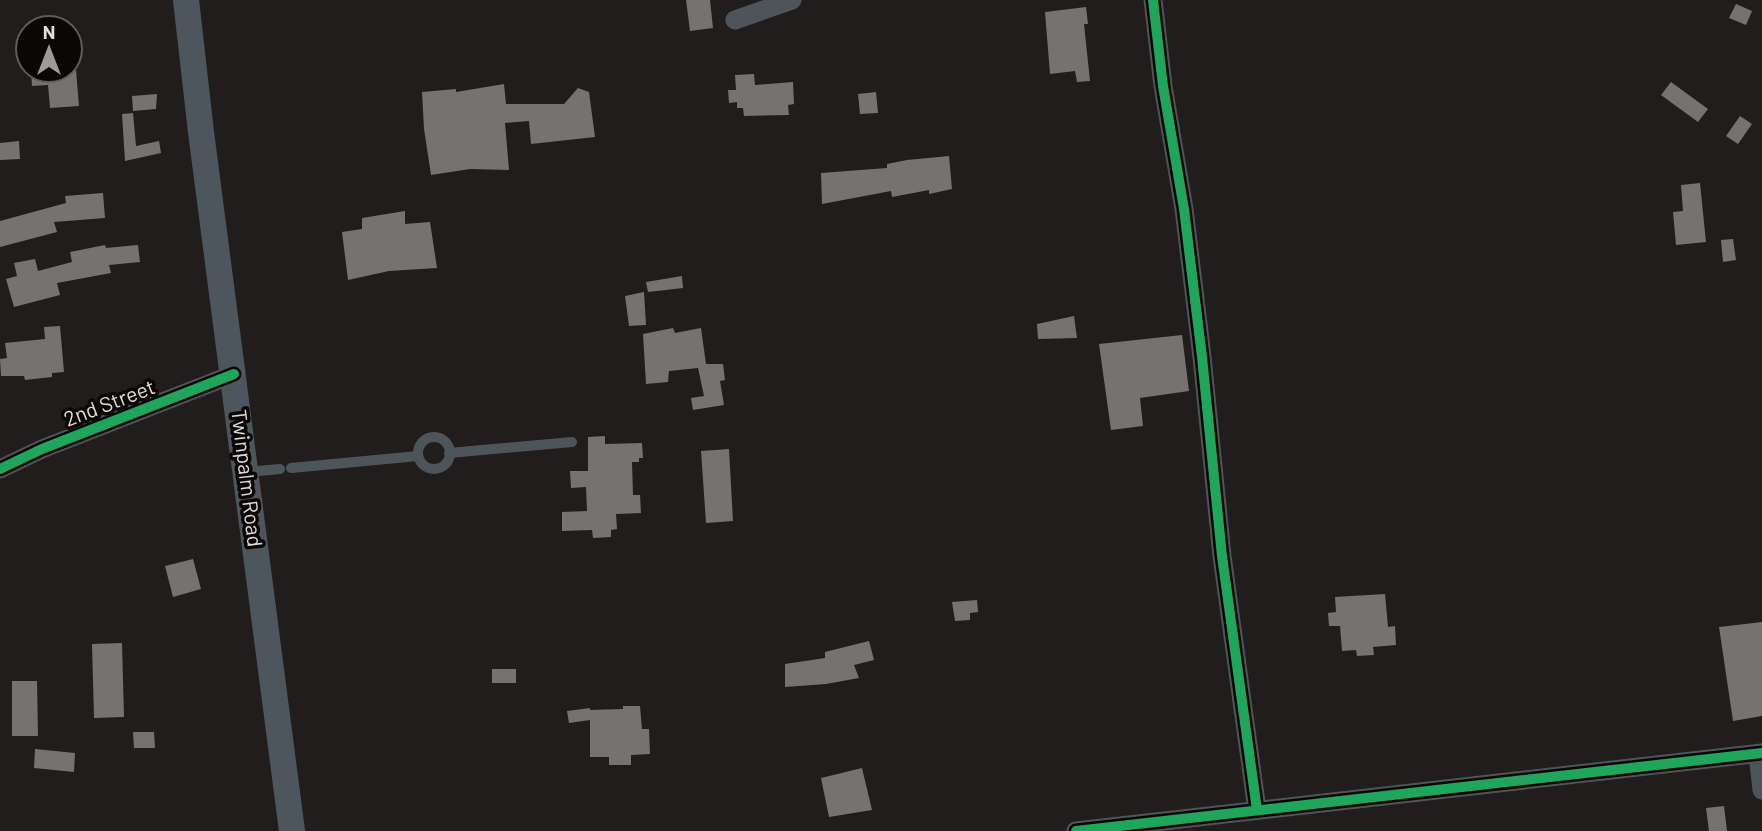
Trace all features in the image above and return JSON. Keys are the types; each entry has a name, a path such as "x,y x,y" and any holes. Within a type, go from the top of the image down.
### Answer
{"main road":[{"name":"Twinpalm Road","path":"186,0 292,831"}],"street":[{"path":"735,20 792,0"},
{"path":"1153,0 1163,86 1187,236 1222,556 1257,810"},
{"name":"2nd Street","path":"0,469 42,449 234,374"},
{"path":"1076,831 1760,754 1762,790"}],"lane":[{"path":"434,437 446,443 449,453 447,461 436,468 425,466 418,456 420,445 434,437"},
{"path":"449,453 572,442"},
{"path":"247,472 418,456"}],"building":[{"path":"686,0 710,0 713,28 690,31"},
{"path":"1736,4 1752,11 1746,25 1729,18"},
{"path":"1086,7 1088,24 1084,24 1090,81 1077,82 1075,71 1050,74 1045,12"},
{"path":"754,74 755,85 793,82 794,104 788,105 789,115 744,116 743,108 737,108 737,102 729,103 728,90 736,90 735,75"},
{"path":"1671,82 1708,109 1698,122 1661,95"},
{"path":"32,84 77,84 79,106 50,108 48,85"},
{"path":"504,84 506,104 564,104 578,88 589,92 595,137 531,144 529,121 505,123 509,170 470,169 431,175 422,92 456,89 456,92"},
{"path":"876,92 878,113 860,114 858,94"},
{"path":"157,94 156,109 133,111 132,96"},
{"path":"133,113 136,146 159,141 161,153 125,161 122,114"},
{"path":"1740,116 1752,124 1738,144 1726,136"},
{"path":"19,141 20,159 0,160 0,143"},
{"path":"949,156 952,189 892,197 891,191 822,204 821,173 887,168 887,164 907,160"},
{"path":"1700,183 1706,242 1676,245 1673,212 1683,211 1681,185"},
{"path":"103,193 105,218 54,222 57,232 0,247 0,221 66,203 65,196"},
{"path":"405,211 405,224 430,222 437,268 389,271 348,280 342,232 362,229 362,218"},
{"path":"1733,239 1736,260 1723,262 1721,240"},
{"path":"105,245 106,248 138,245 140,262 109,265 111,273 57,283 60,295 14,307 6,279 17,276 14,263 35,259 38,271 72,262 70,252"},
{"path":"682,276 683,288 648,292 646,282"},
{"path":"644,292 646,325 629,326 625,296"},
{"path":"1074,316 1077,338 1038,339 1037,324"},
{"path":"60,326 64,372 52,373 52,377 25,380 24,376 1,376 0,359 7,358 5,343 45,339 44,327"},
{"path":"673,328 675,333 701,328 706,364 723,364 725,380 720,381 724,405 693,410 691,398 704,396 698,368 669,371 668,382 646,384 643,334"},
{"path":"1182,335 1189,391 1140,398 1143,426 1111,430 1099,344"},
{"path":"605,436 605,444 642,443 643,458 639,458 639,462 632,462 633,495 640,495 641,513 616,514 617,529 611,530 611,537 593,538 592,530 562,531 562,512 587,511 586,487 571,488 570,471 588,471 588,437"},
{"path":"729,449 733,521 706,523 701,451"},
{"path":"193,559 201,589 173,597 165,566"},
{"path":"1385,594 1388,627 1395,626 1396,645 1373,647 1374,655 1357,656 1356,650 1342,651 1340,626 1329,626 1328,613 1336,612 1335,597"},
{"path":"977,600 978,612 970,613 970,620 955,621 952,602"},
{"path":"1762,622 1762,716 1733,721 1719,627"},
{"path":"869,641 874,660 854,665 859,678 785,687 785,664 825,658 825,652"},
{"path":"122,643 124,717 94,718 92,644"},
{"path":"492,669 516,669 516,683 492,683"},
{"path":"12,681 37,681 38,736 12,736"},
{"path":"623,706 640,706 642,729 649,729 650,754 631,755 631,765 609,765 609,757 590,757 590,720 569,723 567,711 590,708 623,709"},
{"path":"133,732 154,732 155,748 134,748"},
{"path":"35,749 75,753 74,772 34,768"},
{"path":"862,768 872,810 829,817 821,778"},
{"path":"1724,806 1727,831 1709,831 1706,808"}],"cycle path":[{"path":"1153,0 1163,86 1184,209 1222,556 1257,810"},
{"path":"0,469 42,449 234,374"},
{"path":"1076,831 1762,753"}]}
